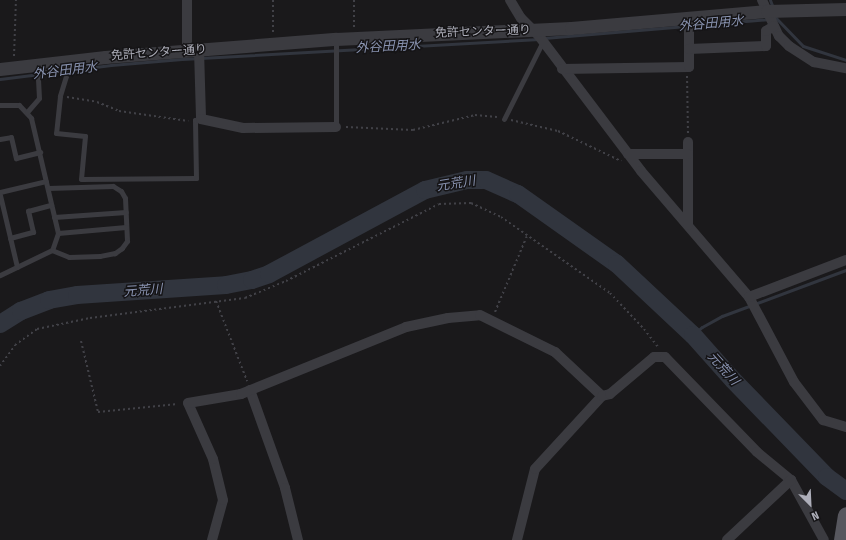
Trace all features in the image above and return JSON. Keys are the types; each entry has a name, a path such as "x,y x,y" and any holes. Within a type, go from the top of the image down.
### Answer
{"main road":[{"path":"842,540 846,519"}],"street":[{"path":"187,0 193,50 198,120 243,128 336,127"},
{"path":"510,0 641,171 749,297 794,382 823,420 846,427"},
{"name":"免許センター通り","path":"0,69 64,61 336,39 532,30 688,18 765,5 846,9"},
{"path":"765,5 779,36 789,46 814,62 846,68"},
{"path":"562,69 690,67 688,18"},
{"path":"689,49 766,46 766,31 774,26"},
{"path":"688,142 688,225"},
{"path":"628,154 688,154"},
{"path":"749,297 846,260"},
{"path":"212,540 223,500 213,459 188,403 241,394 406,327 448,318 480,315 555,352 602,396"},
{"path":"517,540 535,469 602,396 610,394 654,357 665,356 757,452 791,480 824,540"},
{"path":"250,390 285,488 298,540"},
{"path":"727,540 791,480"}],"lane":[{"path":"336,39 336,127"},
{"path":"504,119 542,43"},
{"path":"64,61 66,76 60,96 56,133 85,136 81,179 196,178 198,120"},
{"path":"27,112 39,98 37,64"},
{"path":"0,105 19,105 27,112 40,152 58,233 52,250 0,275"},
{"path":"0,140 11,137 16,158 40,152"},
{"path":"17,267 2,213 0,193 46,181"},
{"path":"48,188 113,186 121,191 125,198 126,212 127,241 115,253 70,257 52,250"},
{"path":"10,238 33,232 28,211 51,205"},
{"path":"54,217 126,212"},
{"path":"58,233 126,227"}],"path":[{"path":"14,67 16,0"},
{"path":"273,0 273,45"},
{"path":"354,0 354,38"},
{"path":"687,67 688,142"},
{"path":"60,96 97,102 118,111 198,120"},
{"path":"336,127 413,130 475,115 504,119 558,131 641,171"},
{"path":"0,366 14,346 37,329 90,318 245,298 286,281 439,204 471,204 501,217 610,293 644,329 665,356"},
{"path":"492,320 527,236"},
{"path":"216,301 250,390"},
{"path":"81,340 98,412 188,403"}],"waterway":[{"path":"770,0 773,8"},
{"path":"775,17 803,46 846,60"},
{"name":"外谷田用水","path":"544,38 770,19"},
{"name":"外谷田用水","path":"0,79 111,65 182,59 539,39"},
{"name":"元荒川","path":"0,324 21,311 49,300 77,295 226,285 252,280 269,274 425,190 467,180 486,180 518,194 617,264 693,335 733,380 827,477 846,491"},
{"path":"693,335 702,327 722,316 846,270"}]}
